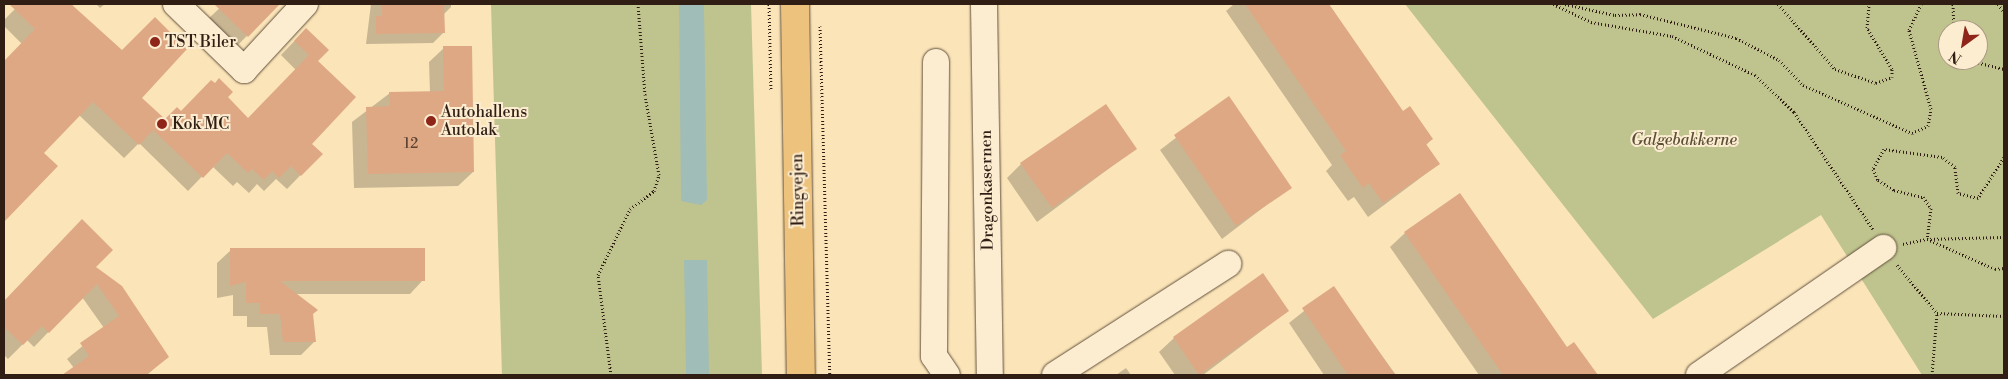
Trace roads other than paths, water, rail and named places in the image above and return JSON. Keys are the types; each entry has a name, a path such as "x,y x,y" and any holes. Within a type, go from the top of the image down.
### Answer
{"main road":[{"name":"Ringvejen","path":"795,4 801,375"}],"street":[{"path":"176,4 244,70 304,4"},
{"name":"Dragonkasernen","path":"984,4 990,375"},
{"path":"936,62 934,356 947,375"},
{"path":"1699,375 1883,248"},
{"path":"1055,375 1228,264"}],"water":[{"path":"679,4 704,4 707,200 701,205 681,201"},
{"path":"684,260 707,260 709,375 686,375"}],"place":[{"name":"TST Biler","path":"155,42"},
{"name":"Autohallens Autolak","path":"431,121"},
{"name":"Kok MC","path":"162,124"}],"park label":[{"name":"Galgebakkerne","path":"1684,140"}]}
